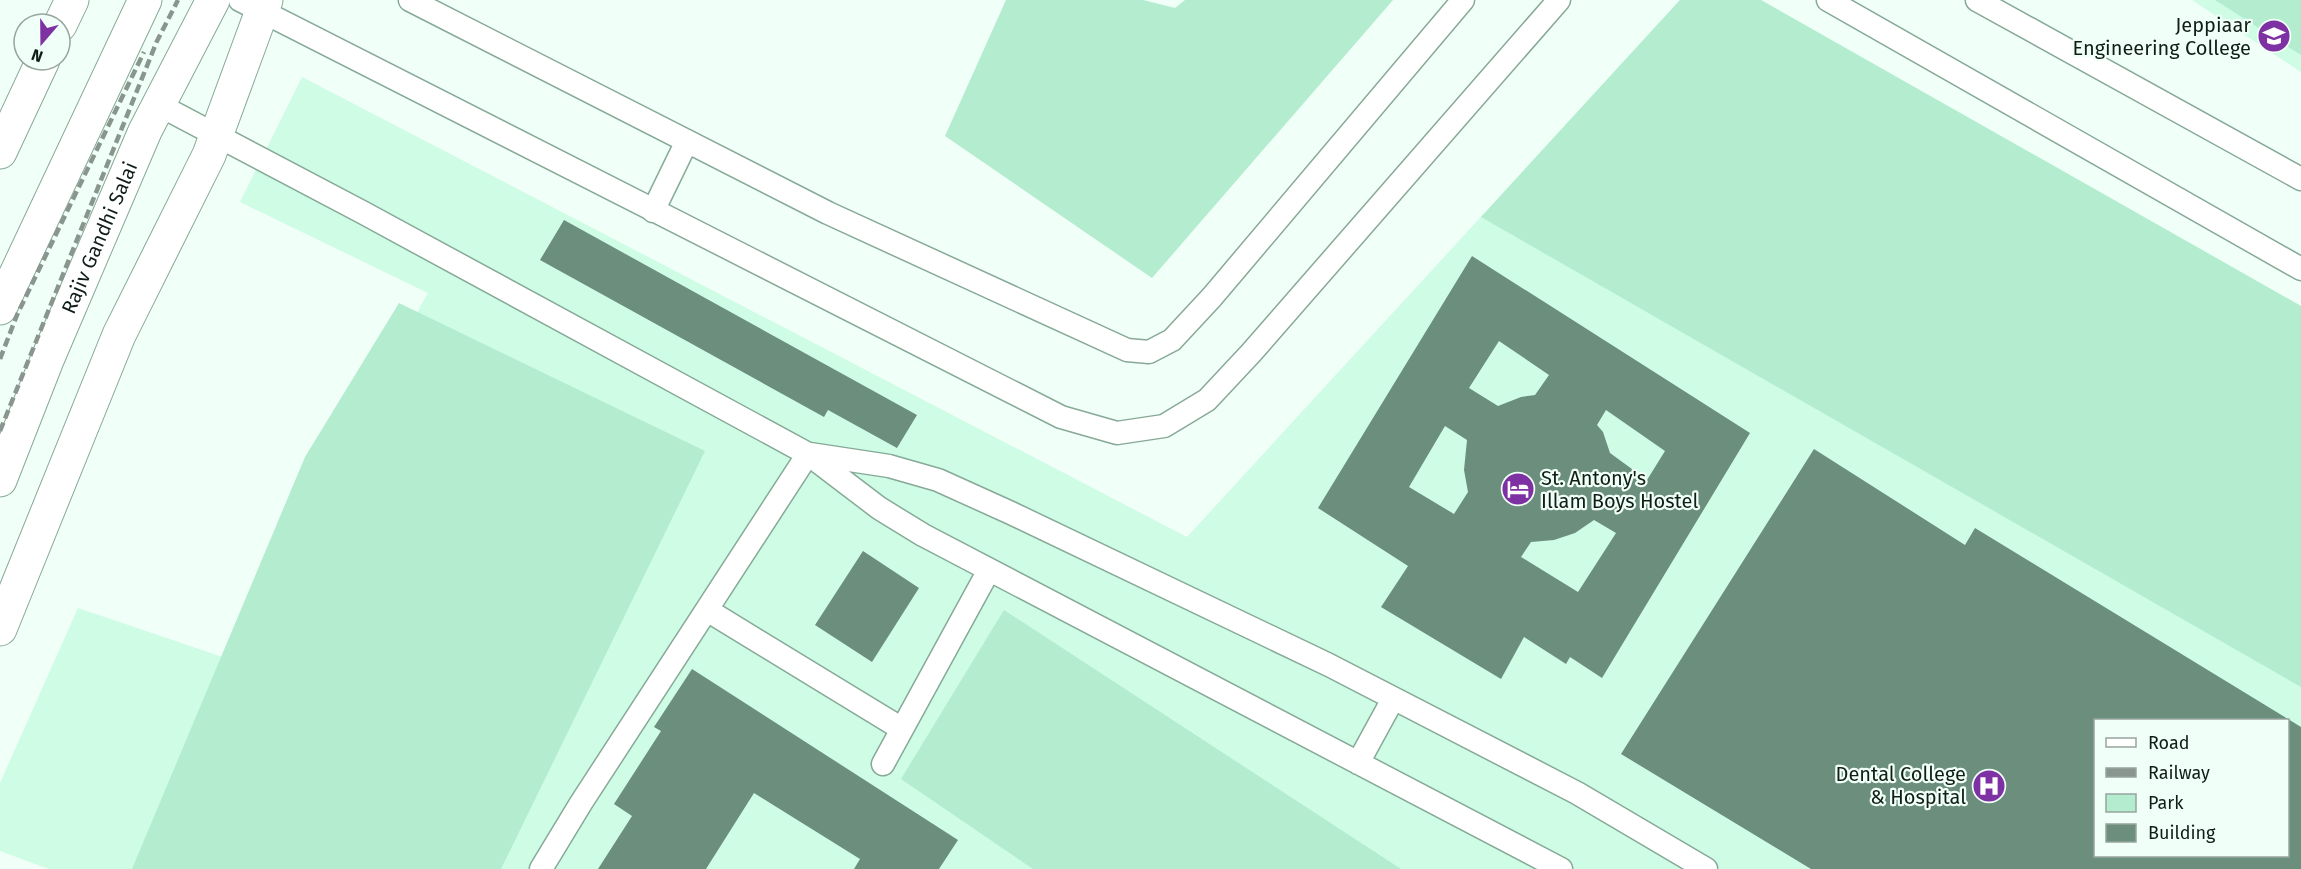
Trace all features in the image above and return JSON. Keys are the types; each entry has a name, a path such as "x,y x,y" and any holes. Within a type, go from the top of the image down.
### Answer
{"main road":[{"path":"0,308 145,0"},
{"name":"Rajiv Gandhi Salai","path":"0,480 47,360 145,131 213,0"},
{"path":"0,628 119,335 209,156 255,3"},
{"path":"0,152 37,72"}],"lane":[{"path":"410,0 828,213 1127,350 1149,351 1172,340 1212,297 1463,0"},
{"path":"255,3 653,211 1061,417 1117,433 1164,426 1207,400 1251,353 1559,0"},
{"path":"1828,0 2301,269"},
{"path":"1977,0 2301,179"},
{"path":"159,105 808,454 879,508 923,535 1561,869"},
{"path":"653,211 687,141"},
{"path":"541,869 581,803 808,454"},
{"path":"808,454 889,466 938,480 1011,513 1329,665 1577,793 1706,869"},
{"path":"882,764 989,570"},
{"path":"707,610 902,729"},
{"path":"1358,763 1393,699"}],"shaded area":[{"path":"1680,0 1761,0 2301,306 2301,869 49,869 0,851 0,783 78,608 252,667 339,451 428,293 240,202 302,77 1187,537"},
{"name":"Jeppiaar Engineering College","path":"2192,0 2301,0 2301,72"}],"green space":[{"path":"1006,0 1143,0 1175,8 1185,0 1393,0 1152,278 945,136"},
{"path":"1680,0 1761,0 2301,306 2301,687 1481,217"},
{"name":"Jeppiaar Engineering College","path":"2215,0 2301,0 2301,55"},
{"path":"399,303 705,451 501,869 132,869 305,457"},
{"path":"1004,610 1401,869 1033,869 901,779"}],"building":[{"path":"564,220 917,415 897,448 828,410 824,417 540,260"},
{"path":"1472,256 1750,433 1602,678 1570,657 1566,664 1524,637 1501,679 1381,607 1408,566 1318,508","holes":["1499,341 1549,375 1535,395 1521,397 1498,406 1469,388","1606,410 1665,451 1647,480 1610,453 1603,432 1597,425","1445,426 1467,440 1464,470 1468,492 1454,514 1409,487","1594,520 1616,533 1578,592 1521,557 1531,542 1554,540 1575,533"]},
{"path":"1814,449 1965,545 1975,528 2288,719 2094,719 2094,857 2289,857 2289,720 2301,727 2301,869 1811,869 1621,754"},
{"path":"863,551 919,588 872,662 815,625"},
{"path":"692,669 958,840 939,869 854,869 860,859 754,793 706,869 598,869 632,816 614,804 661,731 654,727"}],"railway":[{"path":"0,431 157,41 178,0"},
{"path":"0,359 17,315 144,52"}],"place":[{"name":"Jeppiaar Engineering College","path":"2274,36"},
{"name":"St. Antony's Illam Boys Hostel","path":"1518,489"},
{"name":"Dental College & Hospital","path":"1989,786"}]}
